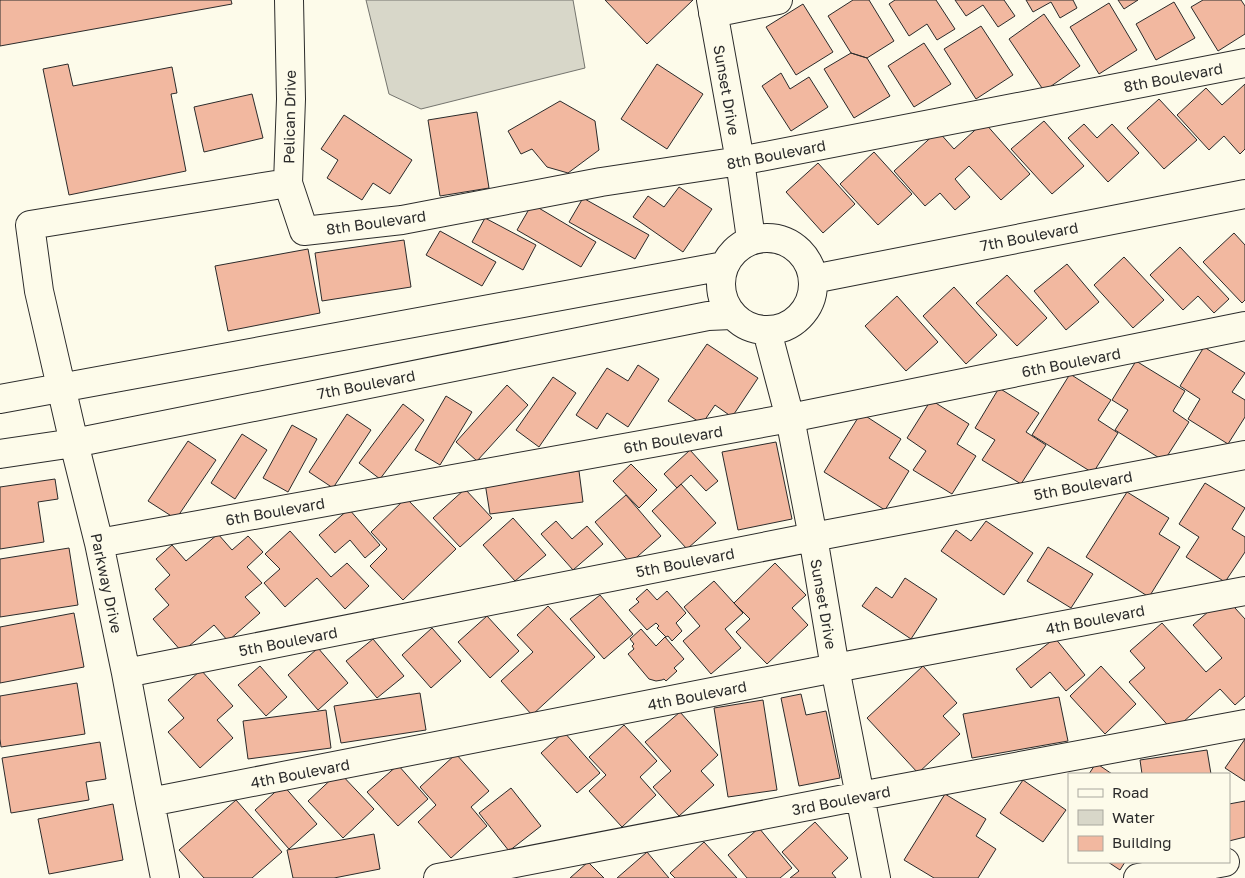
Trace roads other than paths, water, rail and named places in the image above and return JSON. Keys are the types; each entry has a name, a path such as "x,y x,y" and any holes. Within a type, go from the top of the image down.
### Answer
{"street":[{"name":"Pelican Drive","path":"289,0 291,99 288,183 304,231"},
{"path":"712,7 778,0"},
{"name":"Sunset Drive","path":"712,7 740,161 752,240"},
{"name":"8th Boulevard","path":"304,231 402,220 601,182 740,161 1245,63"},
{"name":"Parkway Drive","path":"165,878 99,543 39,291 30,225 288,183"},
{"name":"7th Boulevard","path":"813,279 1245,194"},
{"path":"763,237 775,237 787,241 805,256 810,267 814,290 810,301 798,319 788,326 767,331 754,329 732,315 725,304 721,291 721,278 724,266 740,246 752,240 763,237"},
{"path":"0,399 724,266"},
{"name":"7th Boulevard","path":"0,454 74,442 708,316 732,315"},
{"name":"6th Boulevard","path":"99,543 790,418 1245,326"},
{"name":"Sunset Drive","path":"767,331 790,418 813,537 835,668 876,878"},
{"name":"5th Boulevard","path":"126,673 813,537 1245,455"},
{"name":"4th Boulevard","path":"150,802 835,668 1245,591"},
{"name":"3rd Boulevard","path":"438,878 1245,724"},
{"path":"1230,860 1245,858"},
{"path":"1138,878 1217,863"}],"water":[{"path":"366,0 573,0 585,68 421,109 389,94"}]}
